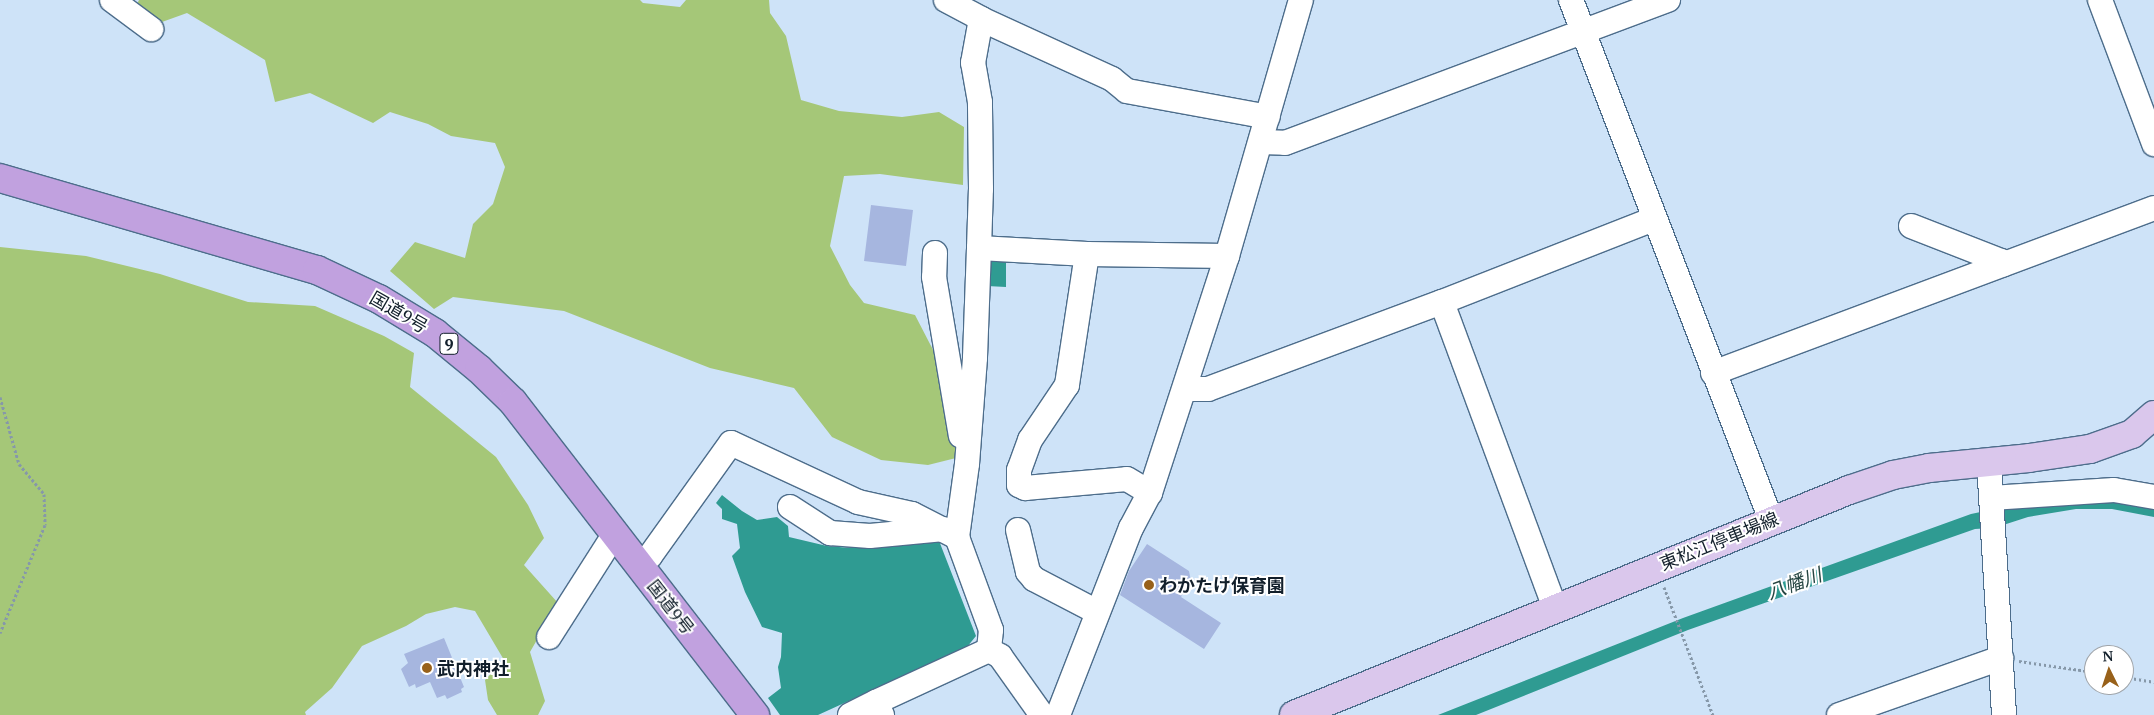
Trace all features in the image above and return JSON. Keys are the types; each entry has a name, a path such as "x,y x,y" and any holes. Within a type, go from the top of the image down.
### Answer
{"highway":[{"name":"国道9号","path":"0,178 317,270 379,298 435,333 479,369 512,402 755,715"}],"main road":[{"name":"東松江停車場線","path":"1294,715 1771,520 1893,475 1930,468 2090,448 2143,435 2154,415"}],"street":[{"path":"112,0 151,30"},
{"path":"946,0 1112,79 1127,91 1268,117"},
{"path":"1058,715 1071,687 1097,612 1131,528 1150,493 1227,256 1301,0"},
{"path":"1572,0 1654,219 1771,520"},
{"path":"1261,142 1285,143 1668,0"},
{"path":"2100,0 2154,144"},
{"path":"981,18 973,63 980,102 981,189 975,358 967,464 950,533 991,630 989,650"},
{"path":"1713,373 2154,208"},
{"path":"1185,388 1208,389 1442,302 1654,219"},
{"path":"1910,226 2001,261 2003,265"},
{"path":"978,248 1087,254 1227,256"},
{"path":"935,253 934,277 939,310 967,464"},
{"path":"1087,254 1067,384 1030,440 1019,470 1020,485 1025,488 1127,478 1150,493"},
{"path":"1442,302 1555,608"},
{"path":"638,566 650,556 732,443 858,502 912,514 950,533"},
{"path":"1989,462 2004,715"},
{"path":"1992,512 2114,490 2154,498"},
{"path":"790,508 830,533 870,536 950,533"},
{"path":"1018,530 1030,576 1097,612"},
{"path":"549,637 614,535"},
{"path":"850,715 879,709 989,650"},
{"path":"989,650 1000,656 1042,715"},
{"path":"1839,715 2001,658"}],"path":[{"path":"0,397 20,464 44,494 45,525 0,633"},
{"path":"1656,567 1713,715"},
{"path":"2001,658 2084,670"},
{"path":"2134,679 2154,682"}],"shaded area":[{"path":"139,0 640,0 643,3 680,7 686,0 769,0 770,13 786,36 801,100 839,111 902,117 939,112 964,127 963,185 880,174 844,176 830,246 850,285 864,303 915,315 945,373 960,457 928,465 881,460 832,437 794,388 710,368 564,311 453,297 434,309 390,271 415,242 465,258 473,224 493,204 505,167 495,143 451,136 428,124 390,112 373,123 310,93 275,102 265,60 187,13 162,22 137,4"},
{"path":"0,247 86,256 160,274 248,302 315,306 384,336 414,353 410,387 496,457 528,505 544,538 524,565 558,603 530,652 545,701 538,715 497,715 488,700 485,680 504,660 475,611 455,607 426,614 406,626 362,646 332,688 305,712 306,715 0,715"}],"water":[{"path":"988,257 1006,258 1006,287 987,286"},
{"path":"722,495 757,520 777,517 788,526 789,537 827,546 851,548 936,533 976,636 967,647 818,715 780,715 768,698 781,688 778,667 781,657 782,633 762,627 745,592 732,556 740,548 737,524 722,519 722,509 716,503"},
{"path":"2051,498 2154,504 2154,517 2112,509 2076,509 2028,517 1997,527 1996,509"},
{"name":"八幡川","path":"1990,510 1991,528 1975,529 1688,630 1476,715 1438,715 1683,618 1971,514"}],"building":[{"path":"871,205 913,210 906,266 864,261"},
{"path":"1147,544 1189,571 1191,581 1181,597 1221,623 1204,649 1120,595 1129,571"},
{"name":"武内神社","path":"444,638 464,687 461,689 462,692 447,699 445,695 437,698 430,682 416,688 415,684 409,687 401,669 408,663 404,654"}],"place":[{"name":"わかたけ保育園","path":"1149,585"},
{"name":"武内神社","path":"427,668"}]}
